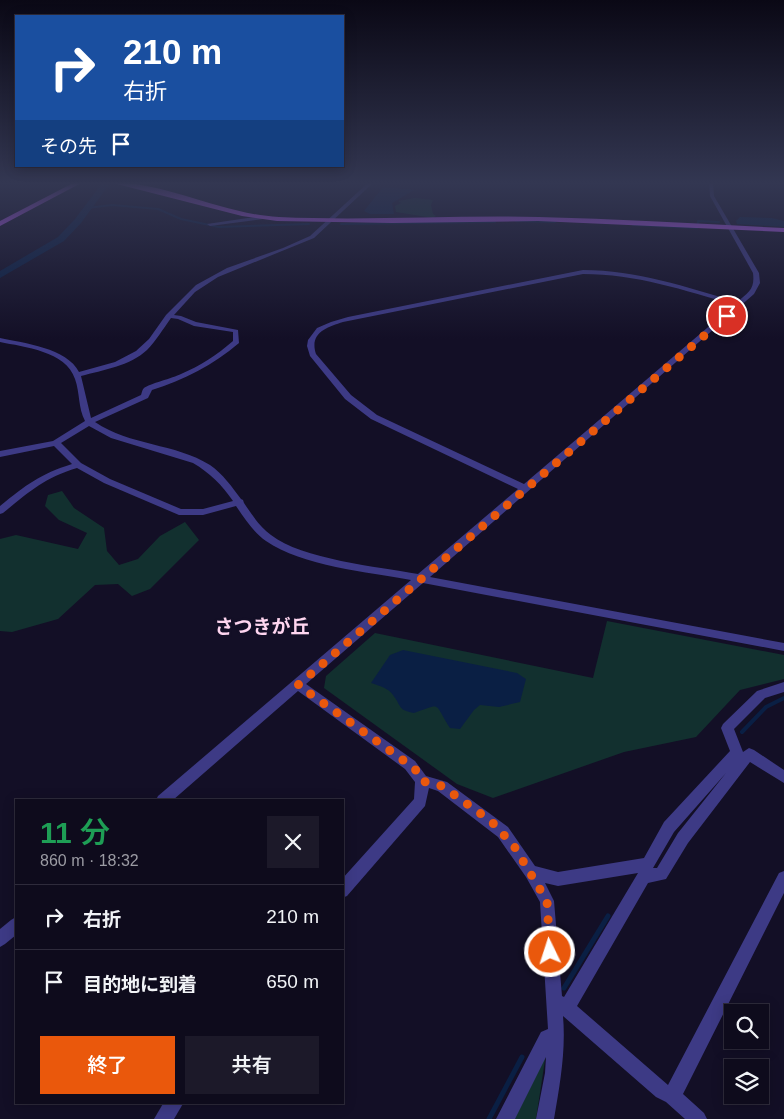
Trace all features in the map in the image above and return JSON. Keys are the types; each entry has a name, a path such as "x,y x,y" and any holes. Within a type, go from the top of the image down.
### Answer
{"street":[{"path":"78,375 120,362 139,352 150,342 182,299 202,284 250,260 300,243 315,234"},
{"path":"164,799 740,305 752,293 757,278 754,267 735,234"},
{"path":"526,489 390,426 361,408 348,397 313,354 310,346 313,336 324,327 339,321 583,272 605,272 636,276 740,305"},
{"path":"0,454 56,444 90,422 138,402 145,396 146,390 183,375 227,350 237,342 236,331 194,324 168,316"},
{"path":"0,340 48,352 71,365 78,375 86,417 90,422 114,438 197,461 222,480 257,527 268,538 297,552 318,559 421,580 784,647"},
{"path":"56,444 78,465 107,481 179,512 192,514 240,502"},
{"path":"0,511 34,483 58,471 78,465"},
{"path":"298,685 414,769 422,781 424,789 420,802 344,889"},
{"path":"531,872 558,879 648,864 669,827 737,752 727,728 761,694 784,687"},
{"path":"560,1002 644,877 661,874 683,838 749,754 784,776"},
{"path":"422,781 442,786 491,821 514,846 547,901 560,1002 554,1073 545,1119"},
{"path":"652,857 665,866"},
{"path":"672,1096 784,878"},
{"path":"0,939 15,926"},
{"path":"560,1002 662,1091 672,1096 698,1119"},
{"path":"505,1119 547,1038 556,1036"},
{"path":"163,1119 174,1104"}],"green space":[{"path":"62,491 74,508 104,528 107,551 119,565 138,559 160,536 185,522 199,540 150,589 132,596 118,584 95,585 58,619 12,632 0,631 0,539 16,535 78,549 87,533 59,520 45,506 48,495"},
{"path":"607,621 784,655 784,679 740,690 696,737 624,752 493,798 457,784 324,688 326,676 375,633 593,678"},
{"path":"547,1047 536,1119 511,1119"}],"water":[{"path":"403,650 517,673 526,679 520,702 499,707 480,705 460,729 450,728 439,709 434,706 414,713 405,711 389,691 384,687 371,683 390,655"}],"waterway":[{"path":"0,275 61,239 66,234"},
{"path":"742,732 766,707 784,698"},
{"path":"564,988 608,916"},
{"path":"489,1119 522,1057"}],"district":[{"name":"さつきが丘","path":"262,626"}],"route":[{"path":"550,952 547,901 531,872 503,832 491,821 442,786 437,783 422,781 418,772 410,765 298,685 727,316"}]}
